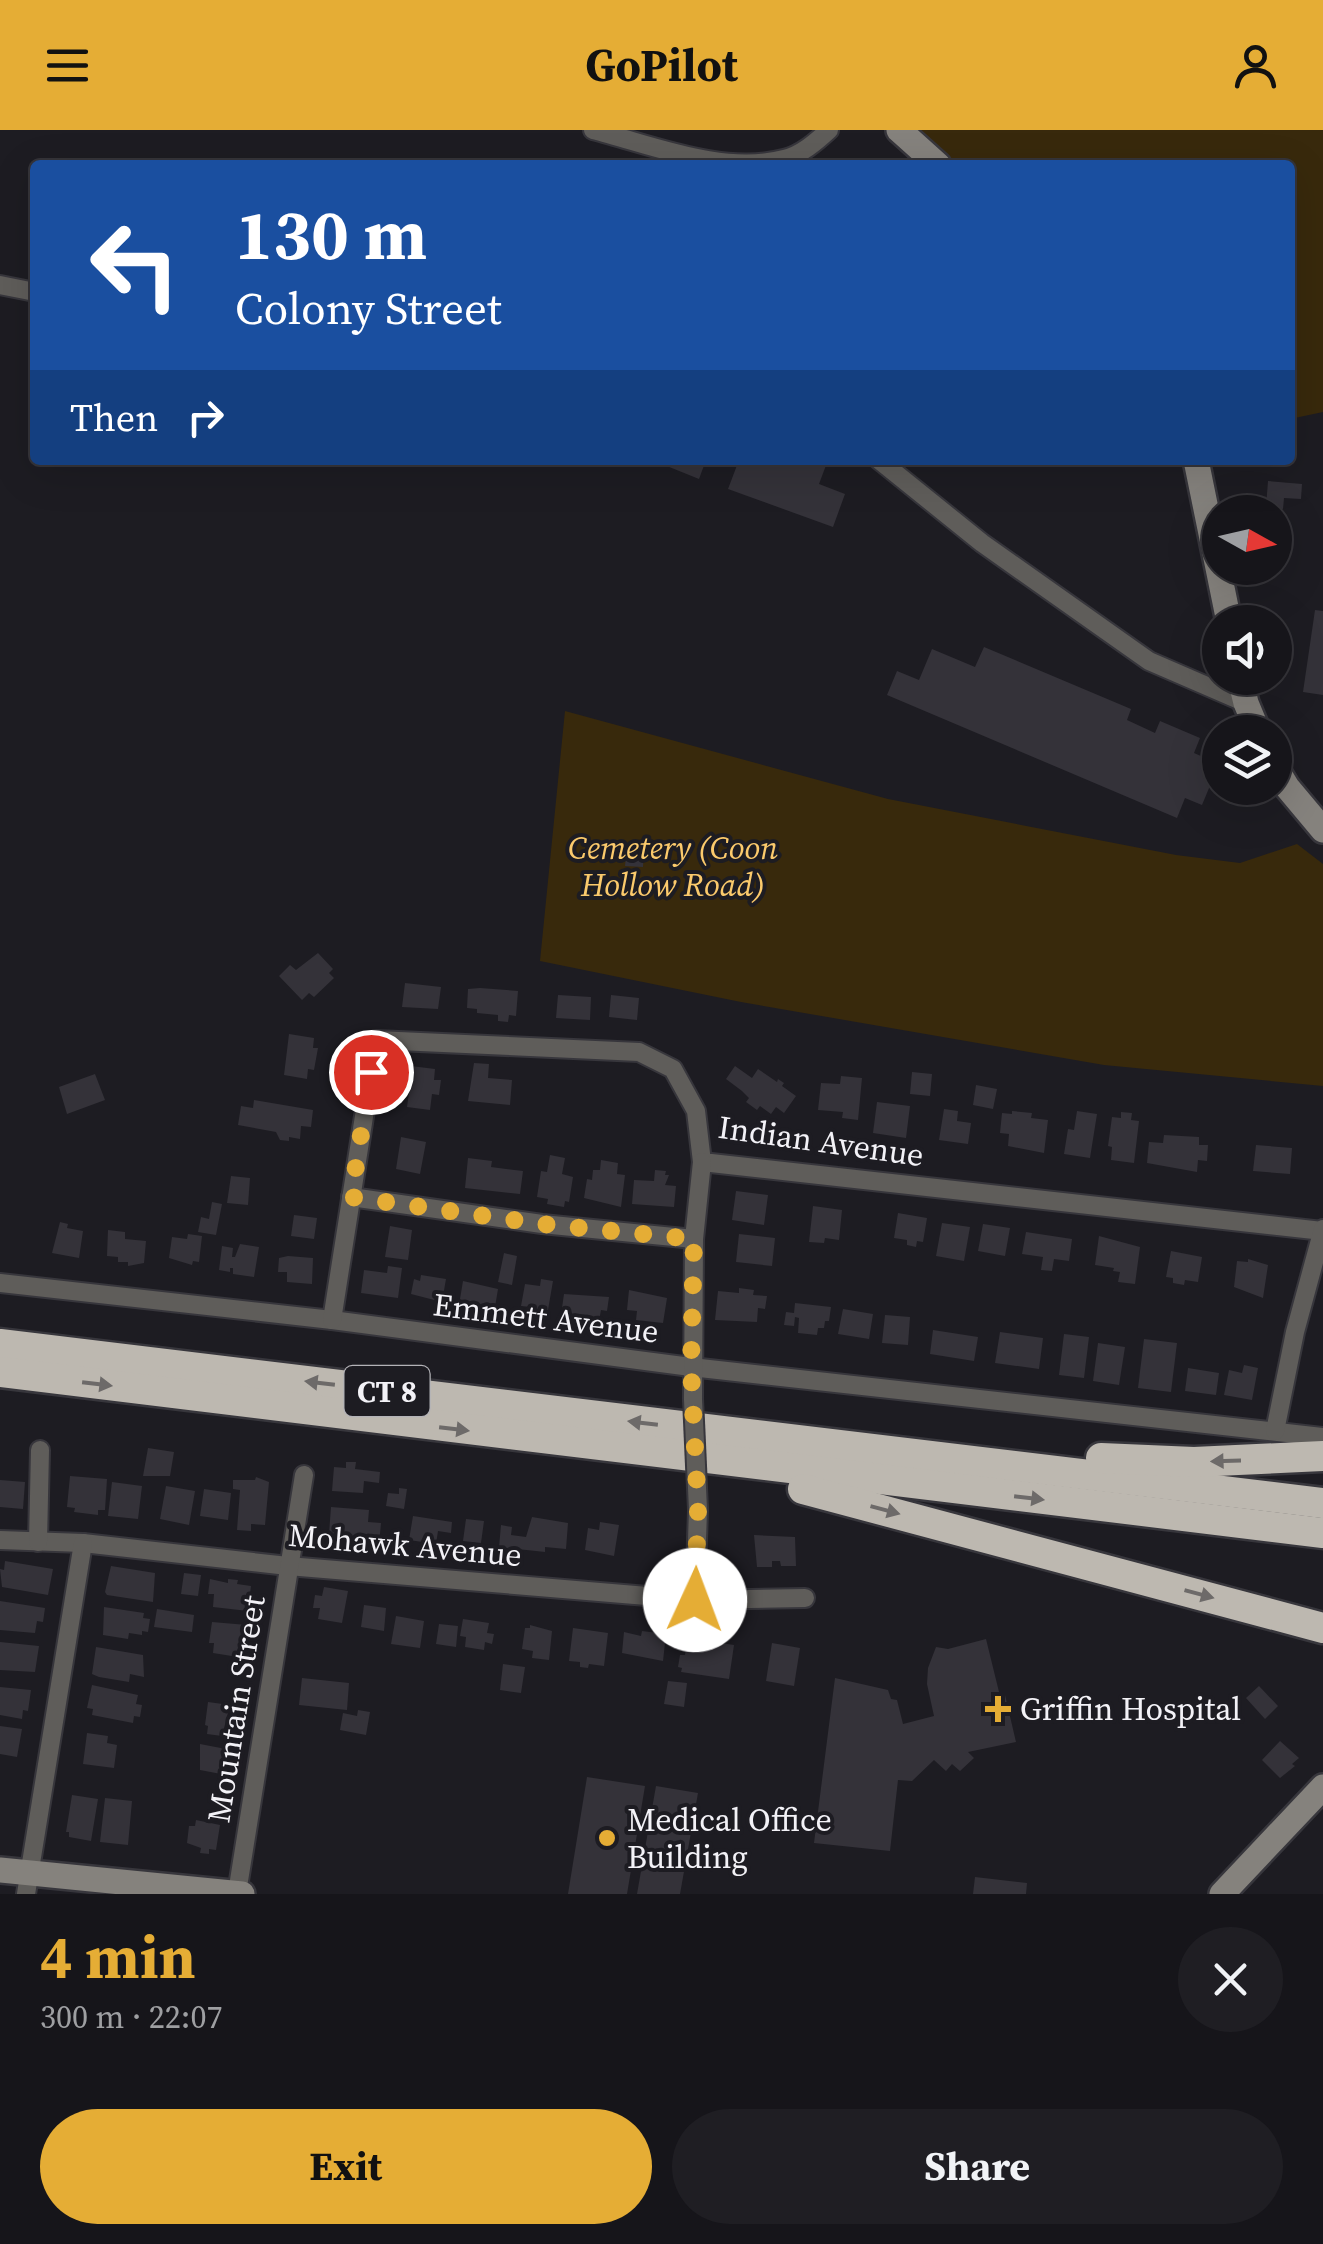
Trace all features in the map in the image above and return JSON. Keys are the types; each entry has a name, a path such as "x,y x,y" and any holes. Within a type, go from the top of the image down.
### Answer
{"highway":[{"name":"CT 8","path":"0,1344 1323,1503"},
{"name":"CT 8","path":"0,1372 1323,1533"},
{"path":"774,1439 940,1439 1104,1458 1178,1462 1323,1456"},
{"path":"619,1450 732,1477 825,1493 1323,1628"}],"street":[{"path":"593,130 712,160"},
{"path":"772,160 785,159 829,130"},
{"path":"899,130 932,160"},
{"path":"0,285 30,291"},
{"path":"885,465 982,543 1150,661 1202,677"},
{"path":"1197,465 1226,605"},
{"path":"1292,793 1323,830"},
{"name":"Indian Avenue","path":"351,1197 376,1040 639,1052 674,1070 696,1111 702,1162 1323,1230"},
{"path":"695,1600 698,1510 691,1367 694,1239 702,1162"},
{"path":"332,1320 351,1197 542,1224 694,1239"},
{"path":"1275,1431 1295,1332 1323,1230"},
{"name":"Emmett Avenue","path":"0,1283 332,1320 691,1367 1323,1437"},
{"path":"38,1542 40,1450"},
{"name":"Mountain Street","path":"239,1894 304,1475"},
{"name":"Mohawk Avenue","path":"0,1540 83,1544 288,1566 695,1600 805,1598"},
{"path":"28,1883 83,1544"},
{"path":"1222,1894 1323,1788"},
{"path":"0,1870 28,1883 239,1894"}],"green space":[{"path":"885,130 1323,130 1323,412 1295,418 1295,160 917,160"},
{"name":"Cemetery (Coon Hollow Road)","path":"565,711 888,799 1176,855 1240,863 1297,844 1323,864 1323,1086 1104,1065 741,1002 540,961"}],"building":[{"path":"664,465 704,465 699,479"},
{"path":"737,465 826,465 819,484 845,494 833,527 728,489"},
{"path":"1268,481 1302,484 1301,499 1267,495"},
{"path":"1315,610 1323,611 1323,695 1303,692"},
{"path":"984,647 1131,709 1127,720 1155,733 1160,721 1200,738 1194,753 1202,757 1202,805 1185,798 1177,818 887,695 897,671 919,680 932,649 975,667"},
{"path":"627,847 644,848 643,867 625,866"},
{"path":"318,953 333,969 329,973 334,978 314,997 309,993 302,1000 279,976 290,965 296,970"},
{"path":"405,983 441,987 438,1009 402,1007"},
{"path":"468,989 518,991 516,1016 509,1015 508,1022 498,1021 498,1015 467,1008"},
{"path":"558,995 591,997 590,1020 556,1018"},
{"path":"611,995 639,998 637,1020 609,1017"},
{"path":"289,1034 314,1038 313,1048 318,1048 314,1070 308,1069 307,1079 284,1075"},
{"path":"474,1063 489,1064 488,1078 512,1080 510,1105 468,1101"},
{"path":"395,1064 435,1069 434,1080 441,1080 439,1095 432,1094 430,1110 407,1107 411,1078 393,1075"},
{"path":"735,1066 752,1078 758,1069 784,1083 782,1086 796,1096 784,1113 776,1107 771,1114 760,1106 757,1110 726,1079"},
{"path":"912,1072 932,1074 930,1096 910,1094"},
{"path":"95,1074 105,1100 67,1114 59,1087"},
{"path":"841,1076 862,1078 858,1120 842,1118 843,1112 818,1110 821,1083 840,1084"},
{"path":"976,1085 997,1089 993,1109 973,1105"},
{"path":"254,1100 313,1110 311,1127 301,1126 300,1139 289,1137 289,1141 280,1140 276,1132 238,1125 241,1106 253,1108"},
{"path":"877,1102 910,1106 906,1138 873,1133"},
{"path":"944,1109 958,1111 957,1121 971,1123 968,1144 939,1140"},
{"path":"1012,1111 1048,1120 1044,1153 1008,1146 1009,1134 1000,1133 1002,1113"},
{"path":"1077,1111 1097,1114 1090,1158 1064,1154 1068,1129 1074,1130"},
{"path":"1121,1112 1132,1113 1131,1120 1139,1121 1134,1163 1111,1160 1112,1147 1108,1146 1112,1117 1121,1118"},
{"path":"1164,1135 1199,1137 1199,1145 1208,1145 1207,1161 1198,1160 1197,1172 1147,1163 1149,1142 1163,1143"},
{"path":"401,1137 426,1142 420,1174 396,1169"},
{"path":"1256,1145 1292,1148 1290,1174 1253,1171"},
{"path":"550,1155 565,1158 562,1174 573,1177 569,1202 565,1201 564,1207 547,1204 548,1199 537,1197 541,1171 547,1172"},
{"path":"468,1158 492,1161 491,1167 523,1171 520,1194 465,1188"},
{"path":"601,1160 618,1163 617,1174 625,1175 621,1207 584,1198 587,1179 592,1180 593,1170 600,1170"},
{"path":"655,1170 669,1175 665,1185 676,1186 674,1207 632,1204 634,1180 654,1181"},
{"path":"231,1176 250,1178 248,1205 227,1203"},
{"path":"736,1191 768,1195 764,1225 732,1220"},
{"path":"212,1202 222,1204 216,1235 198,1232 201,1217 209,1219"},
{"path":"813,1206 842,1210 839,1240 809,1242"},
{"path":"898,1213 927,1218 923,1242 917,1241 916,1247 907,1245 907,1240 894,1238"},
{"path":"294,1215 317,1218 314,1239 291,1236"},
{"path":"60,1222 68,1224 67,1228 83,1231 79,1258 52,1253"},
{"path":"942,1223 970,1227 964,1261 936,1256"},
{"path":"983,1224 1010,1228 1005,1256 978,1251"},
{"path":"390,1226 412,1230 408,1260 385,1257"},
{"path":"108,1230 125,1232 125,1239 146,1241 144,1263 128,1266 128,1262 118,1262 118,1257 107,1256"},
{"path":"1026,1232 1072,1239 1069,1261 1054,1259 1052,1271 1041,1270 1043,1257 1022,1254"},
{"path":"188,1234 202,1236 199,1262 193,1261 192,1265 169,1258 172,1237 187,1239"},
{"path":"739,1234 775,1238 772,1266 736,1262"},
{"path":"1099,1236 1140,1247 1135,1284 1118,1282 1120,1272 1095,1265"},
{"path":"240,1244 259,1247 254,1277 233,1274 233,1268 230,1272 219,1270 222,1246 233,1248 235,1257"},
{"path":"1171,1251 1202,1257 1198,1282 1185,1280 1184,1285 1166,1277"},
{"path":"504,1253 517,1256 512,1285 498,1282"},
{"path":"279,1258 313,1258 312,1284 287,1282 287,1272 278,1272"},
{"path":"1248,1259 1268,1265 1263,1298 1234,1287 1237,1261"},
{"path":"388,1266 402,1268 398,1298 361,1293 364,1270 387,1273"},
{"path":"421,1275 446,1279 442,1302 411,1294 414,1279 420,1281"},
{"path":"541,1279 553,1281 548,1310 530,1311 531,1307 521,1306 525,1284 540,1286"},
{"path":"463,1281 498,1289 495,1307 459,1305"},
{"path":"739,1288 767,1296 765,1309 758,1308 757,1322 715,1320 718,1291 739,1293"},
{"path":"629,1290 667,1298 663,1323 636,1320 637,1311 627,1310"},
{"path":"564,1294 609,1297 607,1311 601,1310 599,1321 592,1320 592,1326 581,1325 581,1318 561,1315"},
{"path":"795,1303 831,1307 829,1321 825,1321 824,1328 818,1328 817,1335 798,1333 799,1318 795,1317 794,1326 784,1325 786,1312 794,1313"},
{"path":"843,1309 873,1314 869,1339 838,1334"},
{"path":"885,1315 910,1317 908,1345 882,1343"},
{"path":"933,1330 978,1337 974,1361 930,1354"},
{"path":"1000,1332 1043,1338 1039,1369 995,1363"},
{"path":"1064,1334 1089,1337 1084,1378 1059,1375"},
{"path":"1144,1339 1177,1343 1171,1392 1138,1388"},
{"path":"1098,1343 1125,1347 1119,1385 1093,1381"},
{"path":"1244,1365 1258,1368 1252,1400 1224,1395 1229,1370 1242,1373"},
{"path":"1188,1368 1219,1373 1216,1395 1185,1391"},
{"path":"148,1448 174,1452 170,1476 143,1476"},
{"path":"346,1462 356,1462 355,1469 380,1472 379,1483 364,1481 363,1493 332,1491 334,1467 346,1468"},
{"path":"70,1476 107,1479 105,1510 98,1510 98,1515 74,1512 75,1508 67,1507"},
{"path":"256,1477 269,1482 265,1525 251,1524 251,1531 237,1530 240,1490 233,1489 233,1480"},
{"path":"0,1480 25,1482 23,1509 0,1507"},
{"path":"112,1482 142,1486 138,1519 108,1516"},
{"path":"166,1486 195,1491 189,1525 160,1519"},
{"path":"399,1488 407,1489 404,1509 386,1506 388,1493 399,1494"},
{"path":"204,1489 231,1493 228,1520 200,1516"},
{"path":"331,1507 369,1510 368,1522 381,1523 379,1545 352,1543 353,1536 329,1534"},
{"path":"413,1516 452,1522 451,1533 438,1531 436,1544 409,1540"},
{"path":"532,1517 568,1523 566,1549 545,1547 545,1552 499,1547 501,1525 512,1527 511,1535 526,1537"},
{"path":"466,1519 484,1521 481,1543 463,1541"},
{"path":"600,1522 619,1525 614,1556 585,1550 588,1528 599,1530"},
{"path":"754,1535 795,1537 796,1566 781,1566 780,1561 772,1561 772,1567 757,1567"},
{"path":"5,1561 53,1569 48,1595 2,1587 0,1569 4,1570"},
{"path":"111,1566 155,1573 153,1602 107,1595"},
{"path":"184,1573 201,1575 198,1596 181,1594"},
{"path":"210,1579 228,1583 228,1579 238,1580 237,1584 251,1586 248,1611 213,1607 214,1594 208,1594"},
{"path":"324,1587 348,1591 342,1623 318,1619 320,1608 313,1608 315,1595 322,1596"},
{"path":"0,1601 45,1608 43,1622 37,1621 35,1633 0,1630"},
{"path":"364,1605 386,1608 384,1631 361,1627"},
{"path":"104,1607 144,1613 143,1618 150,1619 148,1632 129,1633 128,1639 103,1635"},
{"path":"157,1609 194,1615 192,1632 154,1627"},
{"path":"396,1616 424,1621 420,1648 391,1644"},
{"path":"463,1619 489,1623 487,1633 494,1634 492,1644 485,1642 484,1650 465,1647 466,1637 460,1636"},
{"path":"212,1622 247,1625 246,1635 241,1634 238,1657 213,1653 214,1643 209,1643"},
{"path":"439,1624 458,1626 456,1647 436,1644"},
{"path":"530,1625 552,1631 549,1660 532,1658 533,1651 522,1649 525,1628"},
{"path":"573,1628 608,1633 604,1666 580,1667 580,1662 569,1661"},
{"path":"642,1631 666,1634 663,1661 622,1653 624,1632 641,1636"},
{"path":"687,1638 734,1645 729,1679 681,1672 680,1655 685,1655"},
{"path":"986,1639 1016,1742 968,1752 974,1758 960,1771 952,1764 946,1771 934,1760 912,1781 898,1780 890,1851 814,1843 835,1678 888,1690 891,1699 897,1700 903,1724 934,1716 927,1684 936,1647 948,1649"},
{"path":"0,1642 39,1646 35,1672 0,1670"},
{"path":"772,1643 800,1648 794,1686 766,1681"},
{"path":"96,1647 143,1655 144,1677 130,1674 129,1682 92,1674"},
{"path":"503,1664 525,1667 521,1693 500,1690"},
{"path":"302,1678 349,1683 347,1710 299,1705"},
{"path":"668,1681 687,1683 684,1707 664,1704"},
{"path":"92,1685 138,1695 136,1704 142,1705 140,1717 134,1716 133,1723 92,1715 93,1709 87,1708"},
{"path":"1259,1686 1278,1706 1265,1719 1246,1698"},
{"path":"0,1687 31,1690 28,1711 23,1710 22,1719 0,1715"},
{"path":"208,1702 230,1705 222,1736 207,1734"},
{"path":"358,1710 370,1712 366,1735 340,1730 343,1713 357,1716"},
{"path":"0,1726 22,1729 17,1757 0,1754"},
{"path":"87,1733 108,1736 107,1743 117,1745 114,1768 83,1764"},
{"path":"1280,1741 1299,1758 1280,1778 1262,1760"},
{"path":"200,1744 226,1749 221,1774 200,1770"},
{"name":"Medical Office Building","path":"587,1777 645,1786 627,1894 568,1894"},
{"path":"656,1786 698,1793 680,1894 637,1894"},
{"path":"72,1795 98,1799 91,1841 69,1837 66,1832"},
{"path":"105,1798 132,1801 128,1845 100,1842"},
{"path":"196,1820 220,1825 216,1850 209,1849 209,1854 200,1853 201,1848 187,1843 189,1826 195,1826"},
{"path":"975,1877 1027,1883 1026,1894 973,1894"}],"place":[{"name":"Griffin Hospital","path":"998,1709"},
{"name":"Medical Office Building","path":"607,1838"}],"route":[{"path":"371,1072 351,1197 542,1224 694,1239 691,1367 698,1510 695,1600"}]}
